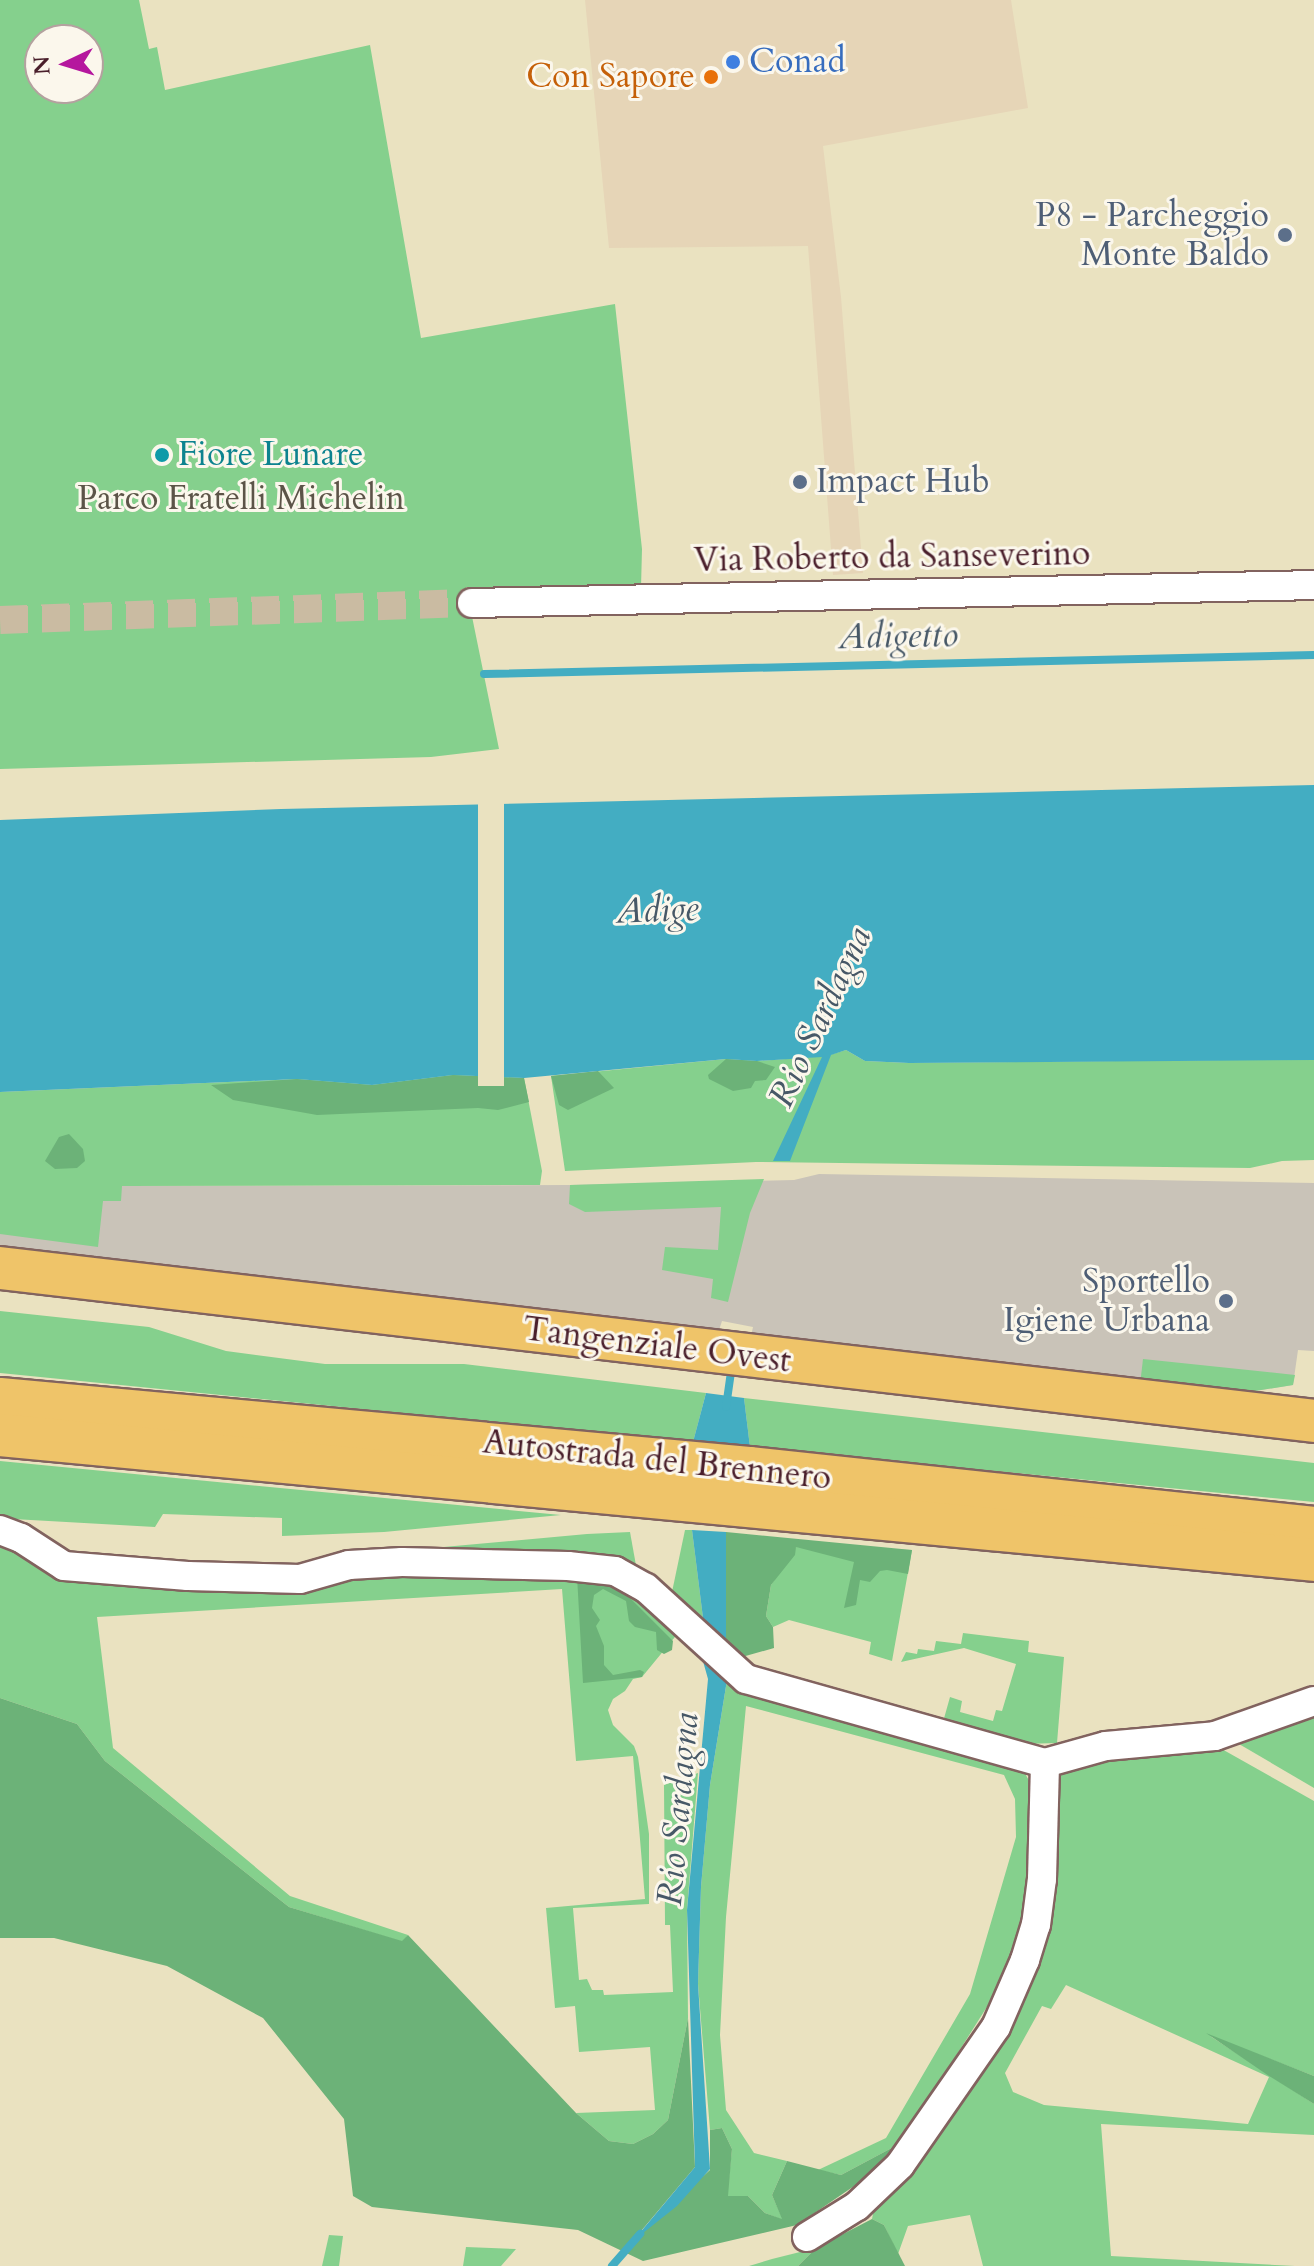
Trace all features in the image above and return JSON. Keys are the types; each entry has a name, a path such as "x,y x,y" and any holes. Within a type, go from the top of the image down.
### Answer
{"highway":[{"name":"Tangenziale Ovest","path":"0,1268 1314,1448"},
{"name":"Tangenziale Ovest","path":"0,1297 1314,1421"},
{"name":"Autostrada del Brennero","path":"0,1399 690,1481"},
{"name":"Autostrada del Brennero","path":"0,1435 690,1481 1314,1528"},
{"name":"Autostrada del Brennero","path":"747,1486 1314,1560"}],"street":[{"name":"Via Roberto da Sanseverino","path":"472,603 1314,585"},
{"path":"0,1530 21,1538 64,1566 300,1579 349,1565 377,1563 593,1567 615,1571 632,1579 746,1679 1045,1763 1106,1746 1215,1736 1314,1701"},
{"path":"807,2237 857,2206 900,2165 996,2027 1025,1960 1036,1925 1042,1879 1045,1763"}],"shaded area":[{"path":"585,0 1011,0 1028,108 823,146 841,297 863,573 833,575 808,246 609,248"},
{"path":"819,1174 1314,1183 1314,1351 1298,1350 1293,1385 1228,1395 750,1341 753,1327 722,1321 718,1333 0,1249 0,1181 122,1186 570,1185 794,1180"}],"green space":[{"name":"Parco Fratelli Michelin","path":"0,0 139,0 149,49 157,47 165,90 370,45 421,338 615,304 642,549 641,588 466,587 499,749 431,757 0,769"},
{"path":"846,1050 865,1061 909,1063 1314,1059 1314,1160 1282,1161 1250,1168 756,1162 565,1171 551,1076 726,1059 757,1061 826,1056"},
{"path":"726,1059 757,1061 775,1067 766,1080 755,1081 751,1088 733,1091 709,1079 708,1075"},
{"path":"598,1071 614,1088 568,1110 559,1105 551,1076"},
{"path":"453,1075 524,1078 542,1171 540,1185 122,1186 121,1201 103,1201 98,1247 0,1234 0,1092 297,1079 372,1085"},
{"path":"453,1075 524,1078 529,1102 498,1110 478,1108 317,1115 233,1100 211,1085 297,1079 372,1085"},
{"path":"69,1134 83,1149 85,1161 77,1168 55,1169 45,1161 59,1137"},
{"path":"764,1179 750,1213 728,1302 711,1298 713,1279 662,1270 665,1247 718,1250 721,1207 585,1212 569,1204 570,1185"},
{"path":"0,1311 149,1327 226,1351 325,1364 464,1364 706,1393 693,1442 0,1373"},
{"path":"1143,1359 1295,1375 1293,1385 1243,1393 1140,1385"},
{"path":"744,1398 1314,1463 1314,1502 750,1447"},
{"path":"0,1461 561,1515 384,1532 282,1536 282,1518 163,1514 155,1527 13,1519 0,1514"},
{"path":"685,1530 692,1530 703,1618 672,1592"},
{"path":"630,1532 637,1571 377,1553 587,1534"},
{"path":"726,1532 912,1550 908,1574 887,1570 880,1571 870,1582 860,1580 856,1605 844,1608 854,1562 796,1547 795,1555 771,1585 766,1616 773,1627 774,1648 742,1657 726,1640"},
{"path":"0,1545 70,1581 88,1584 92,1577 358,1571 536,1574 622,1584 679,1632 642,1677 633,1679 625,1691 613,1699 608,1710 613,1725 634,1746 638,1757 649,1834 649,1904 573,1908 579,1980 587,1979 592,1990 603,1990 604,1995 673,1992 670,1925 665,1925 664,1785 698,1773 687,1910 688,2018 668,2120 653,2134 633,2144 609,2141 576,2113 655,2110 650,2047 579,2052 575,2006 555,2008 546,1908 645,1899 633,1756 576,1761 562,1589 97,1617 113,1748 290,1896 408,1935 403,1942 289,1907 105,1761 77,1724 0,1698"},
{"path":"796,1547 912,1550 892,1661 869,1654 871,1642 789,1620 773,1627 766,1616 771,1585"},
{"path":"577,1576 611,1584 628,1596 673,1641 672,1650 664,1654 657,1650 656,1632 635,1627 629,1621 626,1601 603,1589 594,1595 592,1608 600,1620 596,1626 604,1646 604,1665 613,1675 644,1672 642,1677 583,1683"},
{"path":"963,1633 1029,1641 1028,1652 1064,1657 1057,1743 1023,1744 943,1722 950,1697 962,1701 960,1712 993,1721 996,1710 1002,1711 1016,1664 964,1648 901,1662 906,1652 917,1654 918,1649 934,1651 936,1641 961,1644"},
{"path":"727,1680 1023,1770 1031,1784 1032,1839 1020,1939 1002,1983 901,2143 841,2175 818,2170 886,2138 970,1994 1016,1837 1015,1799 1004,1775 746,1706 726,1917 720,2035 726,2110 754,2153 787,2161 772,2195 783,2220 765,2213 748,2196 727,2196 732,2149 722,2128 710,2130 698,1984 701,1887 710,1785"},
{"path":"0,1698 77,1724 105,1761 289,1907 402,1941 408,1935 576,2113 609,2141 633,2144 653,2134 668,2120 688,2018 695,2167 636,2237 710,2170 710,2130 722,2128 732,2149 728,2196 748,2196 765,2213 782,2219 772,2195 787,2161 841,2175 901,2143 860,2182 797,2225 643,2261 578,2230 372,2207 353,2196 344,2119 263,2018 167,1966 54,1938 0,1938"},
{"path":"1314,1710 1314,1788 1239,1744"},
{"path":"1220,1748 1314,1801 1314,2076 1210,2036 1314,2104 1314,2135 1101,2124 1111,2256 1295,2266 983,2266 970,2215 908,2226 898,2254 884,2225 872,2219 875,2204 914,2170 965,2100 1010,2020 1057,1777 1067,1763","holes":["1066,1985 1269,2077 1248,2124 1044,2105 1013,2092 1005,2073 1042,2006 1051,2009"]},
{"path":"1206,2033 1314,2076 1314,2104 1269,2076"},
{"path":"872,2219 884,2225 905,2266 798,2266 816,2248"},
{"path":"329,2235 343,2236 339,2266 322,2266"},
{"path":"466,2247 516,2249 501,2266 463,2266"},
{"path":"816,2248 798,2266 749,2266 772,2259"}],"water":[{"name":"Adige","path":"1314,785 1314,1060 909,1063 865,1061 846,1050 831,1055 790,1161 773,1161 822,1057 757,1061 726,1059 524,1078 453,1075 372,1085 297,1079 0,1092 0,820 281,809"},
{"path":"706,1393 744,1398 750,1447 693,1442"},
{"path":"692,1530 726,1532 726,1640 703,1618"},
{"path":"701,1654 727,1680 710,1785 701,1887 698,1984 710,2169 677,2206 633,2241 695,2167 687,1910 708,1679"}],"pier":[{"path":"478,800 504,800 504,1086 478,1086"}],"waterway":[{"name":"Adigetto","path":"484,674 1314,655"},
{"name":"Rio Sardagna","path":"726,1407 732,1365"},
{"name":"Rio Sardagna","path":"612,2266 640,2234"}],"tunnel":[{"path":"0,620 472,603"}],"place":[{"name":"Conad","path":"733,62"},
{"name":"Con Sapore","path":"711,77"},
{"name":"P8 - Parcheggio Monte Baldo","path":"1285,235"},
{"name":"Fiore Lunare","path":"162,455"},
{"name":"Impact Hub","path":"800,482"},
{"name":"Sportello Igiene Urbana","path":"1226,1301"}]}
